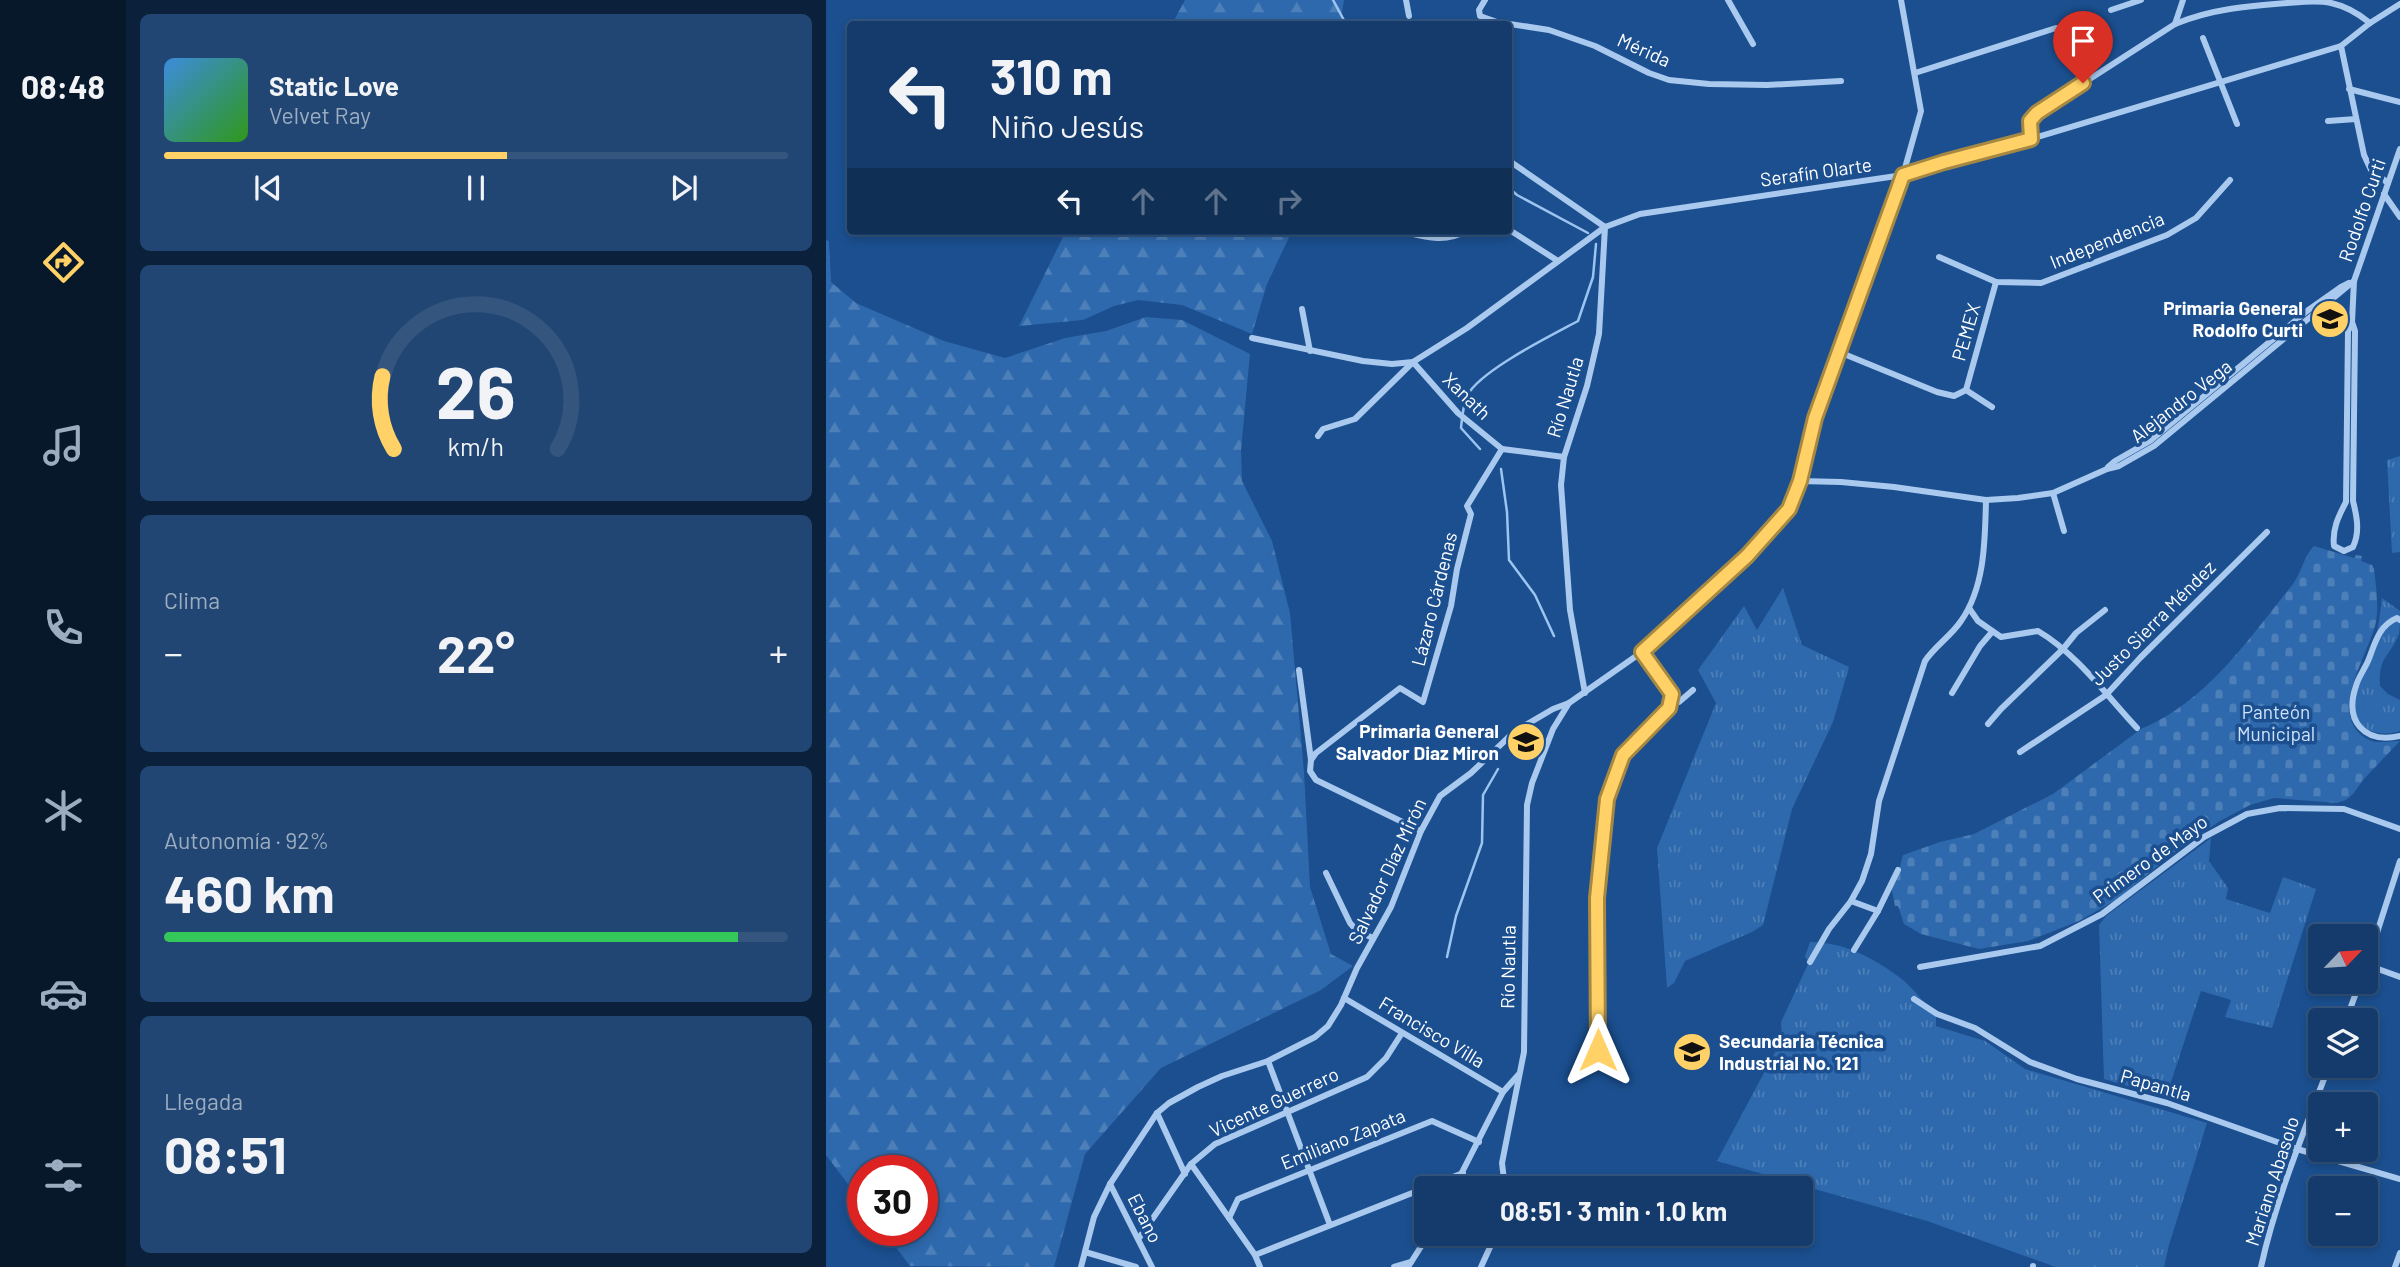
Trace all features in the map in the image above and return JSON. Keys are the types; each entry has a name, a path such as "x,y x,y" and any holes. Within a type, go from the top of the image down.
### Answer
{"street":[{"path":"1406,0 1409,16"},
{"name":"Mérida","path":"1485,0 1479,10 1480,16 1494,21"},
{"path":"1728,0 1752,44"},
{"name":"Salvador Díaz Mirón","path":"1081,1267 1094,1217 1110,1184 1157,1113 1198,1087 1268,1061 1315,1037 1328,1026 1391,907 1421,831 1440,796 1471,773 1514,732 1586,693 1642,652 1747,556 1789,509 1800,481 1815,418 1903,175 1921,111 1900,0"},
{"path":"2111,10 2141,0"},
{"path":"2175,24 2183,0"},
{"path":"2389,0 2391,9"},
{"path":"2031,139 2030,121 2037,113 2175,24 2217,10 2315,1 2344,7 2370,23"},
{"name":"Serafín Olarte","path":"1318,436 1323,429 1355,419 1413,362 1466,328 1605,227 1640,214 1903,175 2341,46 2400,4"},
{"name":"Mérida","path":"1512,24 1549,30 1595,46 1669,80 1768,85 1841,81"},
{"path":"1915,73 2056,27"},
{"path":"2203,38 2237,124"},
{"path":"2341,46 2364,155 2371,170 2388,183"},
{"path":"2349,89 2400,102"},
{"path":"2328,121 2356,119"},
{"name":"Rodolfo Curti","path":"2349,502 2355,331 2352,322 2354,281 2400,149"},
{"path":"1512,162 1605,227"},
{"name":"Independencia","path":"1940,257 1996,282 2041,282 2167,235 2196,218 2230,180"},
{"path":"2384,194 2400,217"},
{"name":"Río Nautla","path":"1586,693 1570,610 1561,485 1564,457 1587,386 1599,334 1605,227"},
{"path":"1512,232 1558,261"},
{"path":"1415,235 1427,238 1455,238 1459,235"},
{"name":"Alejandro Vega","path":"1800,481 1842,482 1986,500 2053,494 2107,468 2119,466 2152,444 2258,355 2354,281"},
{"name":"PEMEX","path":"1966,390 1996,282"},
{"path":"1303,309 1310,351"},
{"path":"1252,338 1310,351 1392,364 1413,362"},
{"path":"1839,352 1937,391 1954,396 1966,390 1992,407"},
{"name":"Xanath","path":"1413,362 1458,413 1502,450"},
{"path":"1502,450 1564,457"},
{"name":"Lázaro Cárdenas","path":"1311,760 1316,753 1400,688 1423,702 1451,606 1471,514 1466,506 1502,450"},
{"path":"2053,494 2064,531"},
{"path":"1810,962 1829,929 1851,901 1868,867 1879,802 1925,661 1962,620 1969,608 1979,576 1985,541 1986,500"},
{"path":"2349,502 2358,520 2357,539 2353,547 2344,551 2334,546 2333,539 2336,520 2349,502"},
{"name":"Justo Sierra Méndez","path":"2020,752 2106,695 2148,649 2267,532"},
{"path":"1969,608 1978,621 2000,637 2038,631 2063,649 2137,728"},
{"path":"1988,724 2076,634 2105,610"},
{"path":"2400,620 2397,618 2387,622 2380,632 2356,686 2352,709 2357,724 2366,733 2376,738 2400,736"},
{"path":"1952,693 1980,646 1992,632"},
{"path":"1601,1060 1598,1050 1597,898 1607,799 1623,755 1669,708 1672,694 1642,652"},
{"path":"1299,670 1311,760 1310,771 1316,780 1421,831"},
{"path":"1671,702 1679,702 1693,690"},
{"name":"Río Nautla","path":"1504,1176 1502,1163 1524,1052 1527,805 1532,783 1553,729 1569,703"},
{"name":"Primero de Mayo","path":"1920,967 2040,946 2079,927 2120,902 2204,837 2247,814 2280,808 2344,808 2400,829"},
{"path":"2378,929 2400,861"},
{"path":"1854,950 1878,911 1898,870"},
{"path":"1326,873 1350,923 1357,931 1373,938"},
{"path":"1851,901 1878,911"},
{"path":"2378,970 2400,977"},
{"name":"Francisco Villa","path":"1344,998 1503,1092"},
{"name":"Papantla","path":"1914,999 1937,1014 1975,1028 2030,1062 2077,1079 2167,1103 2297,1149 2400,1179"},
{"name":"Vicente Guerrero","path":"1139,1238 1191,1164 1215,1144 1367,1077 1385,1059 1402,1033"},
{"path":"1268,1061 1330,1225"},
{"path":"1460,1176 1503,1092 1521,1073"},
{"name":"Mariano Abasolo","path":"2261,1267 2297,1149 2324,1078"},
{"path":"1157,1113 1185,1174"},
{"name":"Emiliano Zapata","path":"1229,1218 1238,1199 1432,1121 1479,1142"},
{"path":"1191,1164 1255,1255 1260,1267"},
{"path":"1255,1255 1462,1173"},
{"name":"Ebano","path":"1110,1184 1152,1267"},
{"path":"1394,1267 1410,1265 1422,1246"},
{"path":"1481,1267 1491,1246"},
{"path":"1085,1252 1136,1267"},
{"path":"2395,1267 2400,1253"}],"green space":[{"path":"1185,0 1344,0 1340,21 1174,21"},
{"path":"1064,235 1290,235 1267,284 1252,334 1182,305 1138,300 1114,306 1083,320 1019,326"},
{"path":"826,240 829,241 831,282 856,303 944,341 1005,358 1065,338 1106,331 1146,317 1182,320 1250,354 1241,450 1242,481 1272,541 1290,613 1304,772 1310,887 1331,954 1353,966 1321,990 1161,1068 1085,1154 1054,1267 910,1266 895,1246 938,1246 938,1155 847,1155 847,1183 826,1155"},
{"path":"2400,456 2400,552 2392,553 2387,460"},
{"name":"Panteón Municipal","path":"2314,546 2354,558 2356,555 2362,556 2361,561 2372,565 2374,569 2376,622 2353,685 2350,716 2356,730 2369,740 2400,741 2353,794 2337,803 2274,798 2250,805 2220,821 2177,850 2116,900 2079,921 2028,941 1979,949 1921,934 1904,924 1898,906 1895,906 1891,886 1898,874 1903,855 1974,834 2053,794 2141,729 2187,702 2226,666 2243,646 2293,584"},
{"path":"1783,588 1802,645 1849,667 1833,722 1792,809 1763,925 1685,961 1674,983 1667,988 1657,848 1716,703 1698,670 1744,606 1757,630"},
{"path":"2382,598 2400,611 2399,634 2383,662 2380,676 2380,686 2400,700 2400,731 2394,733 2373,732 2362,726 2356,717 2357,691 2375,641"},
{"path":"2211,838 2209,861 2228,888 2226,899 2270,913 2283,877 2316,889 2272,1028 2225,1017 2231,1000 2201,991 2166,1097 2104,1079 2099,925 2106,916"},
{"path":"1810,942 1857,952 1899,977 1914,991 1936,1017 1936,1026 1985,1041 2025,1069 2207,1123 2164,1267 2056,1267 1927,1221 1813,1188 1813,1176 1770,1176 1717,1161 1782,1039 1781,1022 1809,962 1805,957"}],"waterway":[{"path":"1333,0 1344,21"},
{"path":"1512,191 1588,233"},
{"path":"1480,449 1461,428 1467,396 1474,386 1501,365 1578,321 1593,277 1596,244"},
{"path":"1501,469 1507,512 1509,560 1535,595 1554,636"},
{"path":"1447,957 1456,916 1482,843 1483,795 1498,769"}],"place":[{"name":"Primaria General Rodolfo Curti","path":"2330,319"},
{"name":"Primaria General Salvador Diaz Miron","path":"1526,742"},
{"name":"Secundaria Técnica Industrial No. 121","path":"1692,1052"}],"route":[{"path":"1598,1050 1597,898 1608,791 1623,755 1669,708 1672,694 1642,652 1747,556 1789,509 1800,481 1815,418 1903,175 2031,139 2030,121 2037,113 2083,83"}]}
